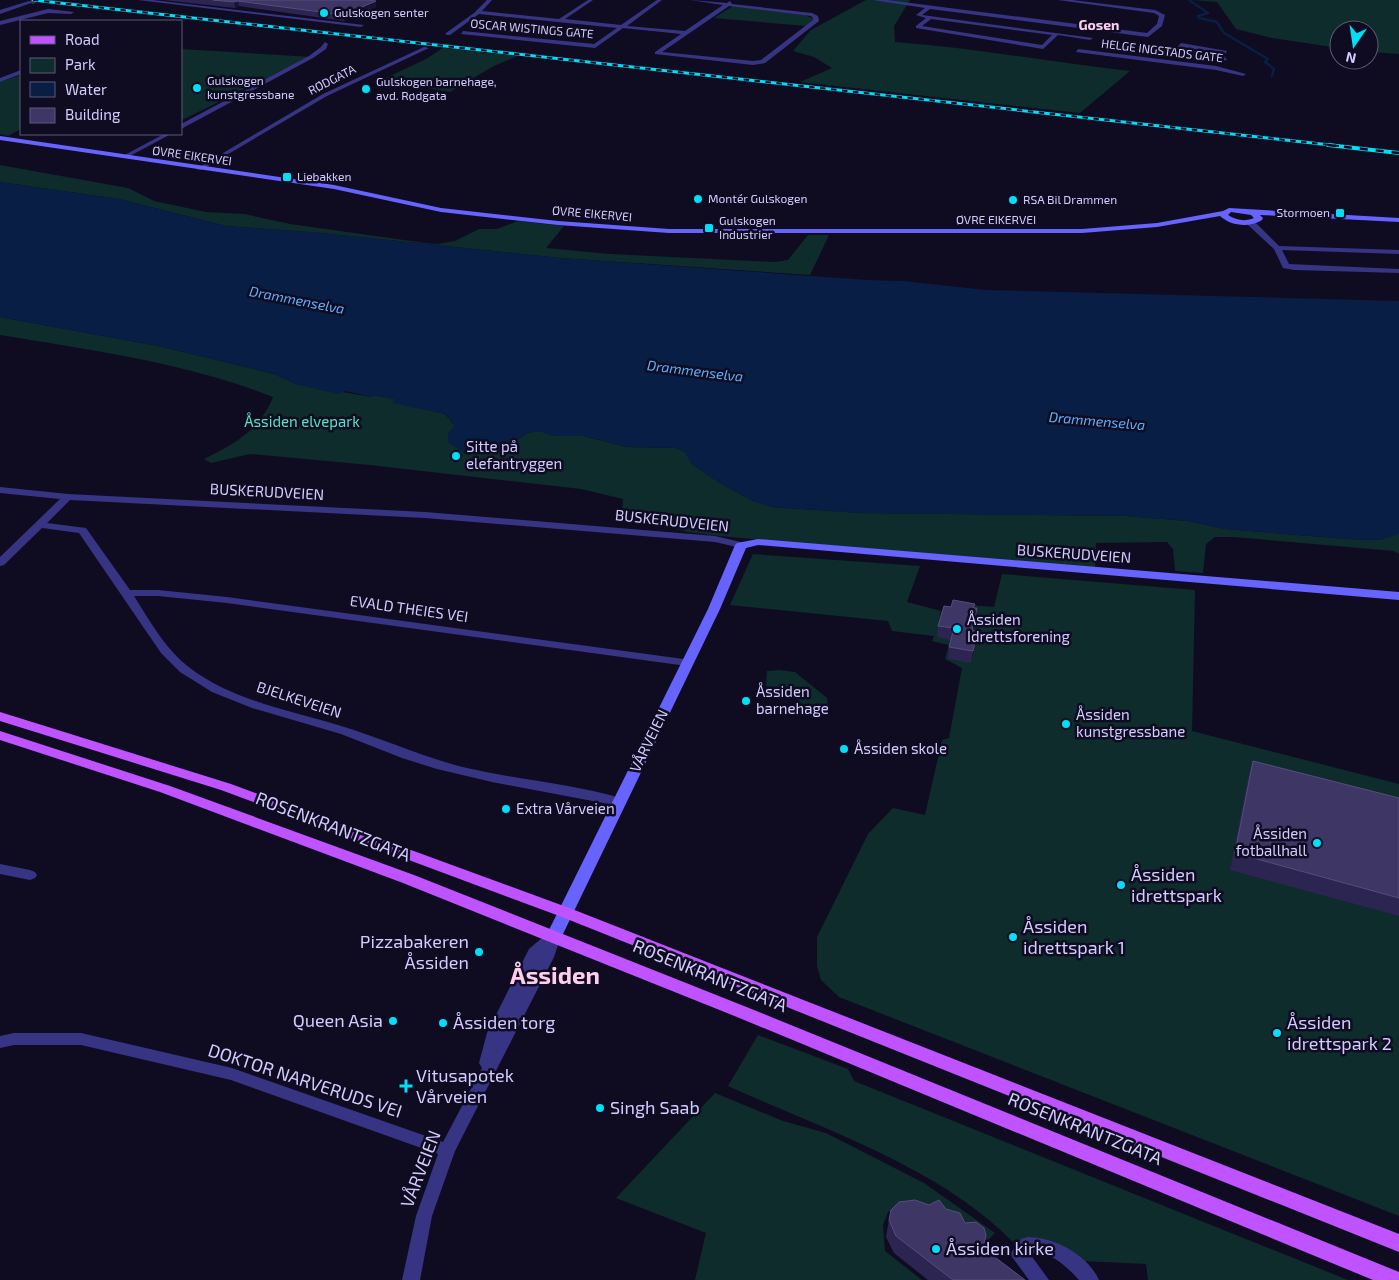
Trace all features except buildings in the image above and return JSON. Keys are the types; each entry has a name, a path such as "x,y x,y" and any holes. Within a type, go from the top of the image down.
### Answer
{"main road":[{"name":"ØVRE EIKERVEI","path":"0,138 334,187 441,210 558,223 652,230 1109,230 1188,221 1234,210 1250,212"},
{"path":"1250,212 1399,220"},
{"path":"1250,212 1259,218"},
{"path":"1223,213 1225,217 1232,221"},
{"path":"1250,222 1259,218 1293,214"},
{"name":"ØVRE EIKERVEI","path":"1188,221 1250,222"},
{"name":"BUSKERUDVEIEN","path":"741,545 758,542 1399,596"},
{"name":"VÅRVEIEN","path":"554,936 567,913 619,802 714,609 741,545"},
{"name":"ROSENKRANTZGATA","path":"0,716 226,787 567,913 1399,1243"},
{"name":"ROSENKRANTZGATA","path":"0,735 208,803 554,936 1396,1280"}],"street":[{"path":"140,0 361,25"},
{"path":"448,34 478,12 490,0"},
{"path":"560,20 591,0"},
{"name":"OSCAR WISTINGS GATE","path":"463,33 595,46 660,0"},
{"path":"692,0 729,4 812,15 816,17 816,21 762,62 657,52 686,34 729,4 736,0"},
{"path":"875,0 1148,35 1160,25 1162,15 1155,12 1060,0"},
{"path":"0,12 31,2"},
{"path":"928,8 919,14 929,18 1090,38 1097,29"},
{"path":"0,23 48,11 72,12"},
{"path":"478,12 686,34"},
{"path":"929,18 918,27 1043,47 1056,34"},
{"name":"HELGE INGSTADS GATE","path":"1090,38 1077,52 1216,68 1244,74"},
{"path":"182,125 311,57 324,48 324,44"},
{"name":"HELGE INGSTADS GATE","path":"1172,56 1181,45 1225,52 1221,56 1224,60 1210,62"},
{"name":"RØDGATA","path":"199,168 325,95 426,48"},
{"path":"0,80 20,70"},
{"path":"124,157 166,135"},
{"path":"1250,222 1277,248 1286,266 1294,268 1399,271"},
{"path":"1277,248 1399,252"},
{"name":"BUSKERUDVEIEN","path":"0,490 68,497 424,515 640,532 730,541 741,545"},
{"path":"0,563 68,497"},
{"name":"BJELKEVEIEN","path":"39,525 82,530 126,593 148,629 164,649 186,670 215,687 260,706 338,729 417,759 476,774 619,802"},
{"name":"EVALD THEIES VEI","path":"126,593 158,593 227,600 687,662"},
{"path":"0,869 30,875"},
{"name":"VÅRVEIEN","path":"411,1280 424,1216 447,1150 484,1076 495,1033 534,953 554,936"},
{"name":"DOKTOR NARVERUDS VEI","path":"0,1042 14,1039 81,1039 232,1074 447,1150"},
{"path":"1040,1280 1019,1254 1027,1245 1036,1244 1049,1248 1075,1263 1090,1280"}],"green space":[{"path":"866,0 910,0 894,26 895,42 1130,71 1080,113 800,82 832,68 814,57 793,51 811,30"},
{"path":"1192,0 1399,0 1399,54 1379,53 1379,20 1329,20 1329,47 1272,38 1236,29 1217,2"},
{"path":"733,6 805,15 814,19 806,26 714,18"},
{"path":"443,48 517,56 492,67 450,92 388,81 386,78 426,59"},
{"path":"182,49 311,57 182,120"},
{"path":"20,75 20,130 8,136 0,134 0,82"},
{"path":"0,165 128,188 154,201 206,212 244,214 290,224 425,243 438,244 455,241 479,229 497,229 518,221 564,226 546,248 610,254 775,262 788,260 808,235 829,235 810,275 560,258 321,233 226,226 119,199 0,182"},
{"name":"Åssiden elvepark","path":"0,317 163,347 274,374 296,384 371,397 373,395 396,399 393,402 445,414 455,426 448,434 501,450 528,433 540,431 553,436 583,436 628,447 676,448 685,452 692,464 720,483 753,501 773,507 860,513 1126,516 1188,521 1225,529 1348,539 1380,540 1397,533 1399,534 1399,554 1394,551 1215,537 1206,544 1203,573 1175,571 1173,549 1167,542 1096,543 1095,567 1011,562 688,532 622,516 623,499 581,489 370,465 250,454 211,463 204,459 226,448 245,435 268,409 273,397 240,385 173,366 104,352 0,335"},
{"name":"Åssiden idrettspark","path":"753,554 920,566 907,602 941,611 937,625 942,611 956,604 994,607 1002,574 1195,590 1192,731 1399,784 1399,1216 839,997 821,980 817,966 817,937 868,834 893,808 925,815 942,740 949,738 962,668 945,659 949,645 932,641 934,636 892,631 888,621 730,605"},
{"path":"767,671 795,672 827,698 828,708 815,713 804,711 795,707 798,700 787,689 766,686"},
{"path":"758,1035 848,1069 854,1081 1348,1280 1148,1280 1146,1264 1082,1261 1042,1241 1025,1237 1016,1245 987,1218 954,1194 918,1172 842,1135 728,1086"},
{"path":"715,1093 783,1121 826,1133 924,1183 995,1233 987,1241 915,1202 888,1212 883,1225 885,1251 922,1280 695,1280 706,1233 616,1198"}],"water":[{"name":"Drammenselva","path":"0,182 119,199 226,226 321,233 560,258 903,281 986,290 1399,301 1399,534 1380,540 1348,539 1225,529 1188,521 1126,516 860,513 773,507 753,501 720,483 692,464 685,452 676,448 628,447 583,436 553,436 540,431 528,433 501,450 488,454 464,453 448,442 448,434 455,426 445,414 392,403 395,399 374,395 371,397 346,391 337,394 296,384 274,374 163,347 0,317"}],"waterway":[{"path":"1189,0 1208,13 1198,16 1199,18 1217,22 1224,33 1268,59 1265,62 1274,69 1272,76"}],"tunnel":[{"path":"31,2 37,0"}],"railway":[{"path":"33,0 1339,146"},
{"path":"1328,145 1399,153"}],"place":[{"name":"Gulskogen senter","path":"324,13"},
{"name":"Gulskogen kunstgressbane","path":"197,88"},
{"name":"Gulskogen barnehage, avd. Rødgata","path":"366,89"},
{"name":"Liebakken","path":"287,177"},
{"name":"Montér Gulskogen","path":"698,199"},
{"name":"RSA Bil Drammen","path":"1013,200"},
{"name":"Stormoen","path":"1340,213"},
{"name":"Gulskogen Industrier","path":"709,228"},
{"name":"Sitte på elefantryggen","path":"456,456"},
{"name":"Åssiden Idrettsforening","path":"957,629"},
{"name":"Åssiden barnehage","path":"746,701"},
{"name":"Åssiden kunstgressbane","path":"1066,724"},
{"name":"Åssiden skole","path":"844,749"},
{"name":"Extra Vårveien","path":"506,809"},
{"name":"Åssiden fotballhall","path":"1317,843"},
{"name":"Åssiden idrettspark","path":"1121,885"},
{"name":"Åssiden idrettspark 1","path":"1013,937"},
{"name":"Pizzabakeren Åssiden","path":"479,952"},
{"name":"Queen Asia","path":"393,1021"},
{"name":"Åssiden torg","path":"443,1023"},
{"name":"Åssiden idrettspark 2","path":"1277,1033"},
{"name":"Vitusapotek Vårveien","path":"406,1086"},
{"name":"Singh Saab","path":"600,1108"},
{"name":"Åssiden kirke","path":"936,1249"}],"district":[{"name":"Gosen","path":"1099,25"},
{"name":"Åssiden","path":"555,976"}]}
